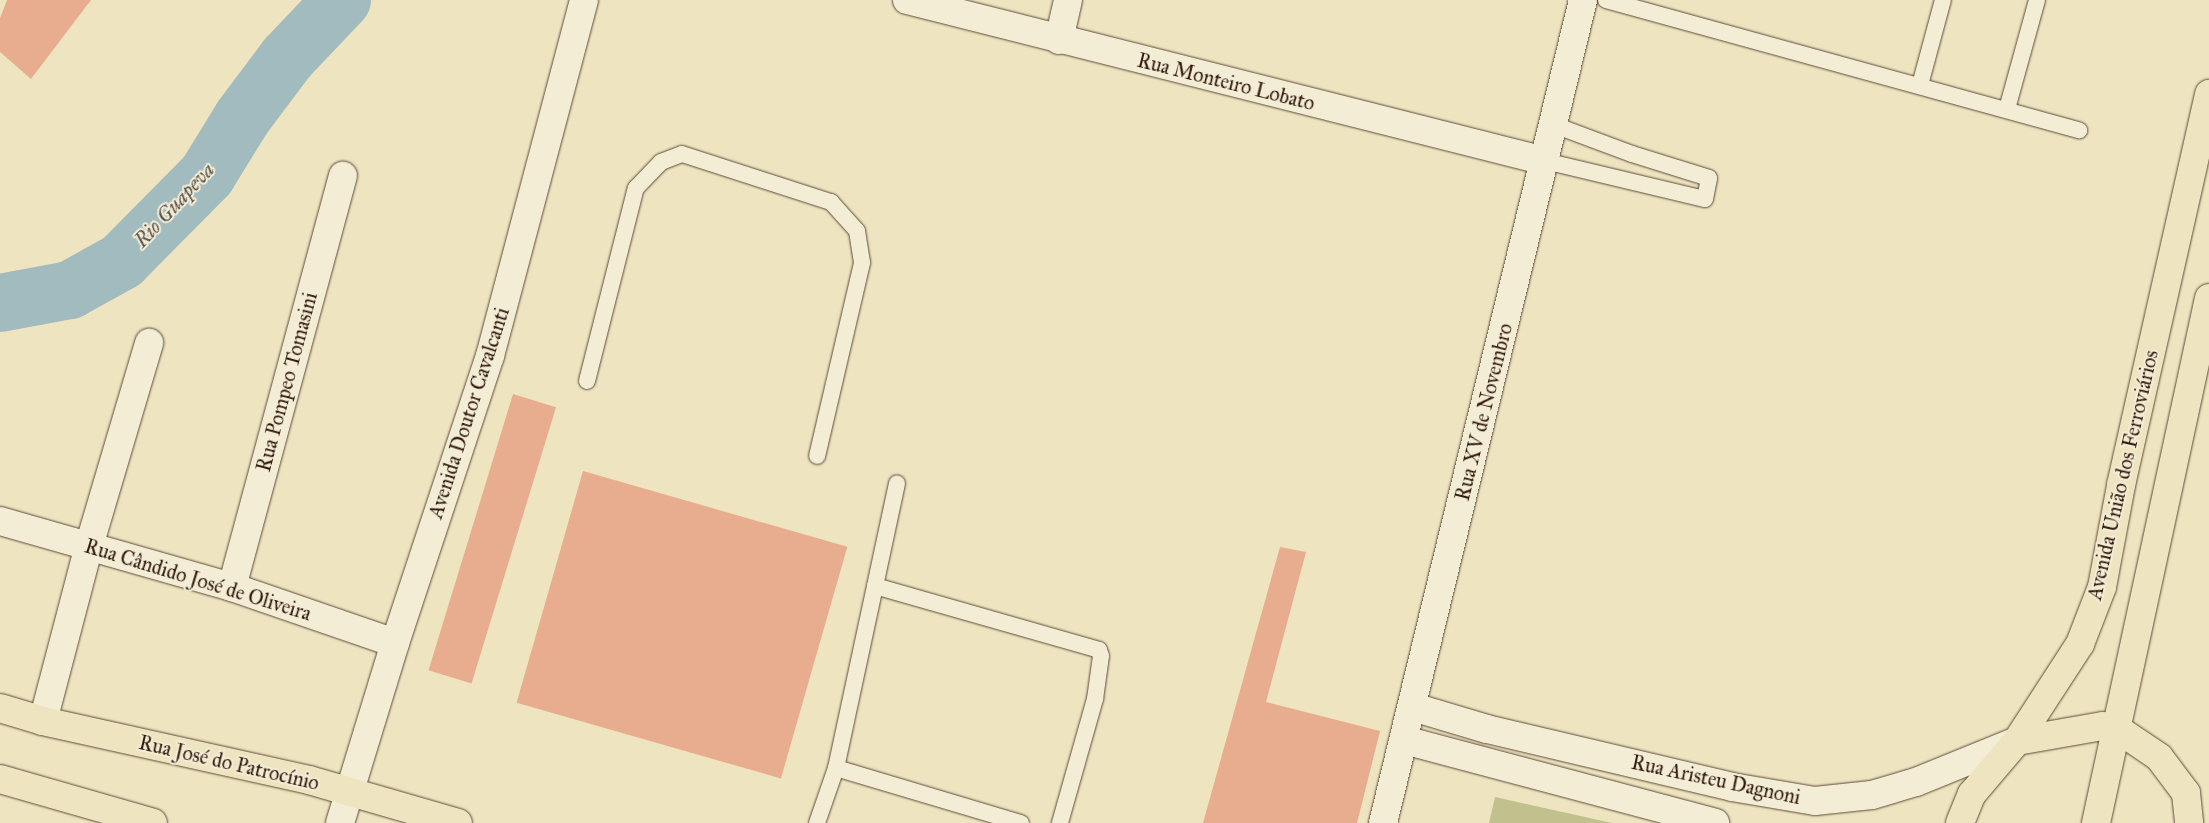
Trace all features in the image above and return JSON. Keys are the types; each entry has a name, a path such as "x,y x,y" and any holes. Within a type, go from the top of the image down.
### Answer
{"main road":[{"name":"Avenida União dos Ferroviários","path":"1960,823 1972,794 2017,742 2080,644 2102,587 2121,485 2209,94"},
{"path":"2096,823 2209,298"},
{"name":"Rua José do Patrocínio","path":"0,708 43,721 309,780 458,823"},
{"path":"2017,742 2103,726 2116,728 2159,757 2186,792 2190,823"},
{"path":"0,779 153,823"}],"street":[{"name":"Avenida Doutor Cavalcanti","path":"340,823 394,643 490,356 584,0"},
{"name":"Rua Monteiro Lobato","path":"907,0 1059,40 1546,161"},
{"path":"1059,40 1068,0"},
{"name":"Rua XV de Novembro","path":"1383,823 1546,161 1583,0"},
{"name":"Rua Pompeo Tomasini","path":"232,587 343,176"},
{"path":"43,721 89,546 149,343"},
{"name":"Rua Cândido José de Oliveira","path":"0,521 232,587 394,643"},
{"name":"Rua Aristeu Dagnoni","path":"1412,707 1487,729 1732,787 1815,801 1872,795 1916,782 2017,742"},
{"name":"Rua Aristeu Dagnoni","path":"1404,740 1715,823"}],"lane":[{"path":"1606,0 2079,130"},
{"path":"1920,85 1943,0"},
{"path":"2007,109 2037,0"},
{"path":"1546,161 1705,199 1709,178 1632,154 1554,124"},
{"path":"587,381 636,188 661,162 682,154 813,196 831,202 857,231 862,263 817,456"},
{"path":"818,823 836,768 897,483"},
{"path":"875,586 1092,646 1101,656 1095,699 1060,823"},
{"path":"836,768 1021,823"}],"green space":[{"path":"1495,797 1612,823 1489,823"}],"building":[{"path":"7,0 91,0 31,79 0,52 0,18"},
{"path":"513,394 556,407 472,684 429,670"},
{"path":"583,471 847,547 781,778 517,703"},
{"path":"1280,547 1306,552 1266,702 1380,731 1357,823 1203,823"}],"waterway":[{"name":"Rio Guapeva","path":"0,303 70,290 122,261 207,175 242,118 287,58 342,0"}]}
